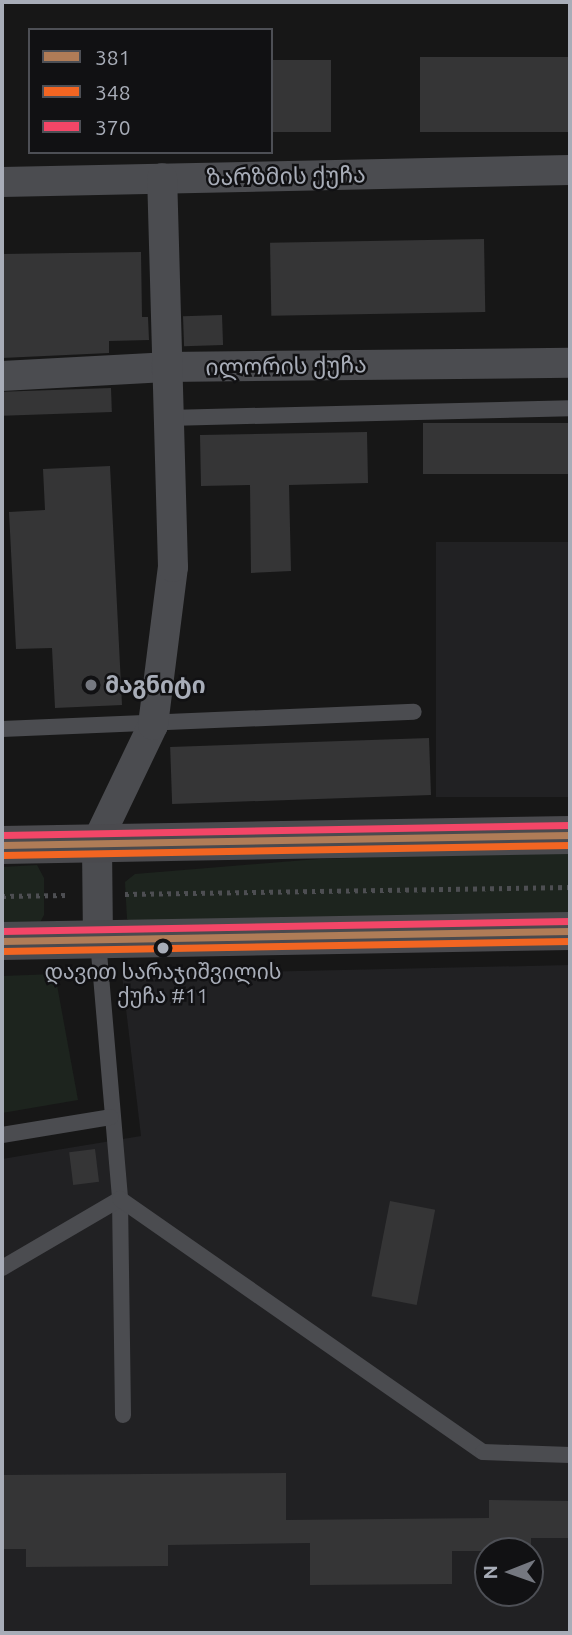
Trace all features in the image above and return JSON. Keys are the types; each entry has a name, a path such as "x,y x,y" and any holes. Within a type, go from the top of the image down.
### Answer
{"main road":[{"path":"2,845 570,835"},
{"path":"2,941 570,931"}],"street":[{"name":"ზარზმის ქუჩა","path":"2,182 570,170"},
{"path":"98,941 97,842 153,725 173,566 162,178"},
{"name":"ილორის ქუჩა","path":"2,376 166,367 570,363"}],"lane":[{"path":"168,418 570,408"},
{"path":"2,729 153,725 414,712"},
{"path":"98,941 120,1199 123,1415"},
{"path":"2,1135 111,1117"},
{"path":"2,1268 120,1199"},
{"path":"120,1199 483,1451 570,1455"}],"path":[{"path":"2,896 570,887"}],"shaded area":[{"path":"436,542 570,542 570,797 436,797"},
{"path":"570,851 570,916 141,926 127,919 125,882 135,874 318,859"},
{"path":"37,865 44,878 44,915 37,928 2,930 2,867"},
{"path":"570,965 570,1633 2,1633 2,1159 141,1136 122,975"},
{"path":"55,974 78,1100 2,1113 2,976"}],"building":[{"path":"420,57 570,57 570,132 420,132"},
{"path":"273,60 331,60 331,132 273,132"},
{"path":"484,239 485,312 271,316 270,243"},
{"path":"141,252 142,317 148,317 149,340 109,341 109,353 2,358 2,254"},
{"path":"222,315 223,345 184,346 183,316"},
{"path":"111,388 112,412 3,416 2,392"},
{"path":"423,423 570,423 570,474 423,474"},
{"path":"367,432 368,483 289,485 291,571 251,573 250,485 201,486 200,435"},
{"path":"110,466 122,705 55,708 52,648 16,649 9,512 45,510 43,469"},
{"path":"429,738 431,795 172,804 170,747"},
{"path":"95,1149 99,1182 73,1185 69,1152"},
{"path":"390,1201 435,1210 417,1305 371,1296"},
{"path":"286,1473 286,1520 489,1518 489,1500 570,1501 570,1538 474,1537 474,1551 452,1551 452,1584 310,1585 310,1543 168,1545 168,1566 26,1567 26,1549 2,1549 2,1475"}],"transit line":[{"name":"370","path":"2,835 570,825"},
{"name":"381","path":"2,845 570,835"},
{"name":"348","path":"2,855 570,845"},
{"name":"370","path":"2,931 570,921"},
{"name":"381","path":"2,941 570,931"},
{"name":"348","path":"2,951 570,941"}],"place":[{"name":"მაგნიტი","path":"91,685"},
{"name":"დავით სარაჯიშვილის ქუჩა #11","path":"163,948"}]}
